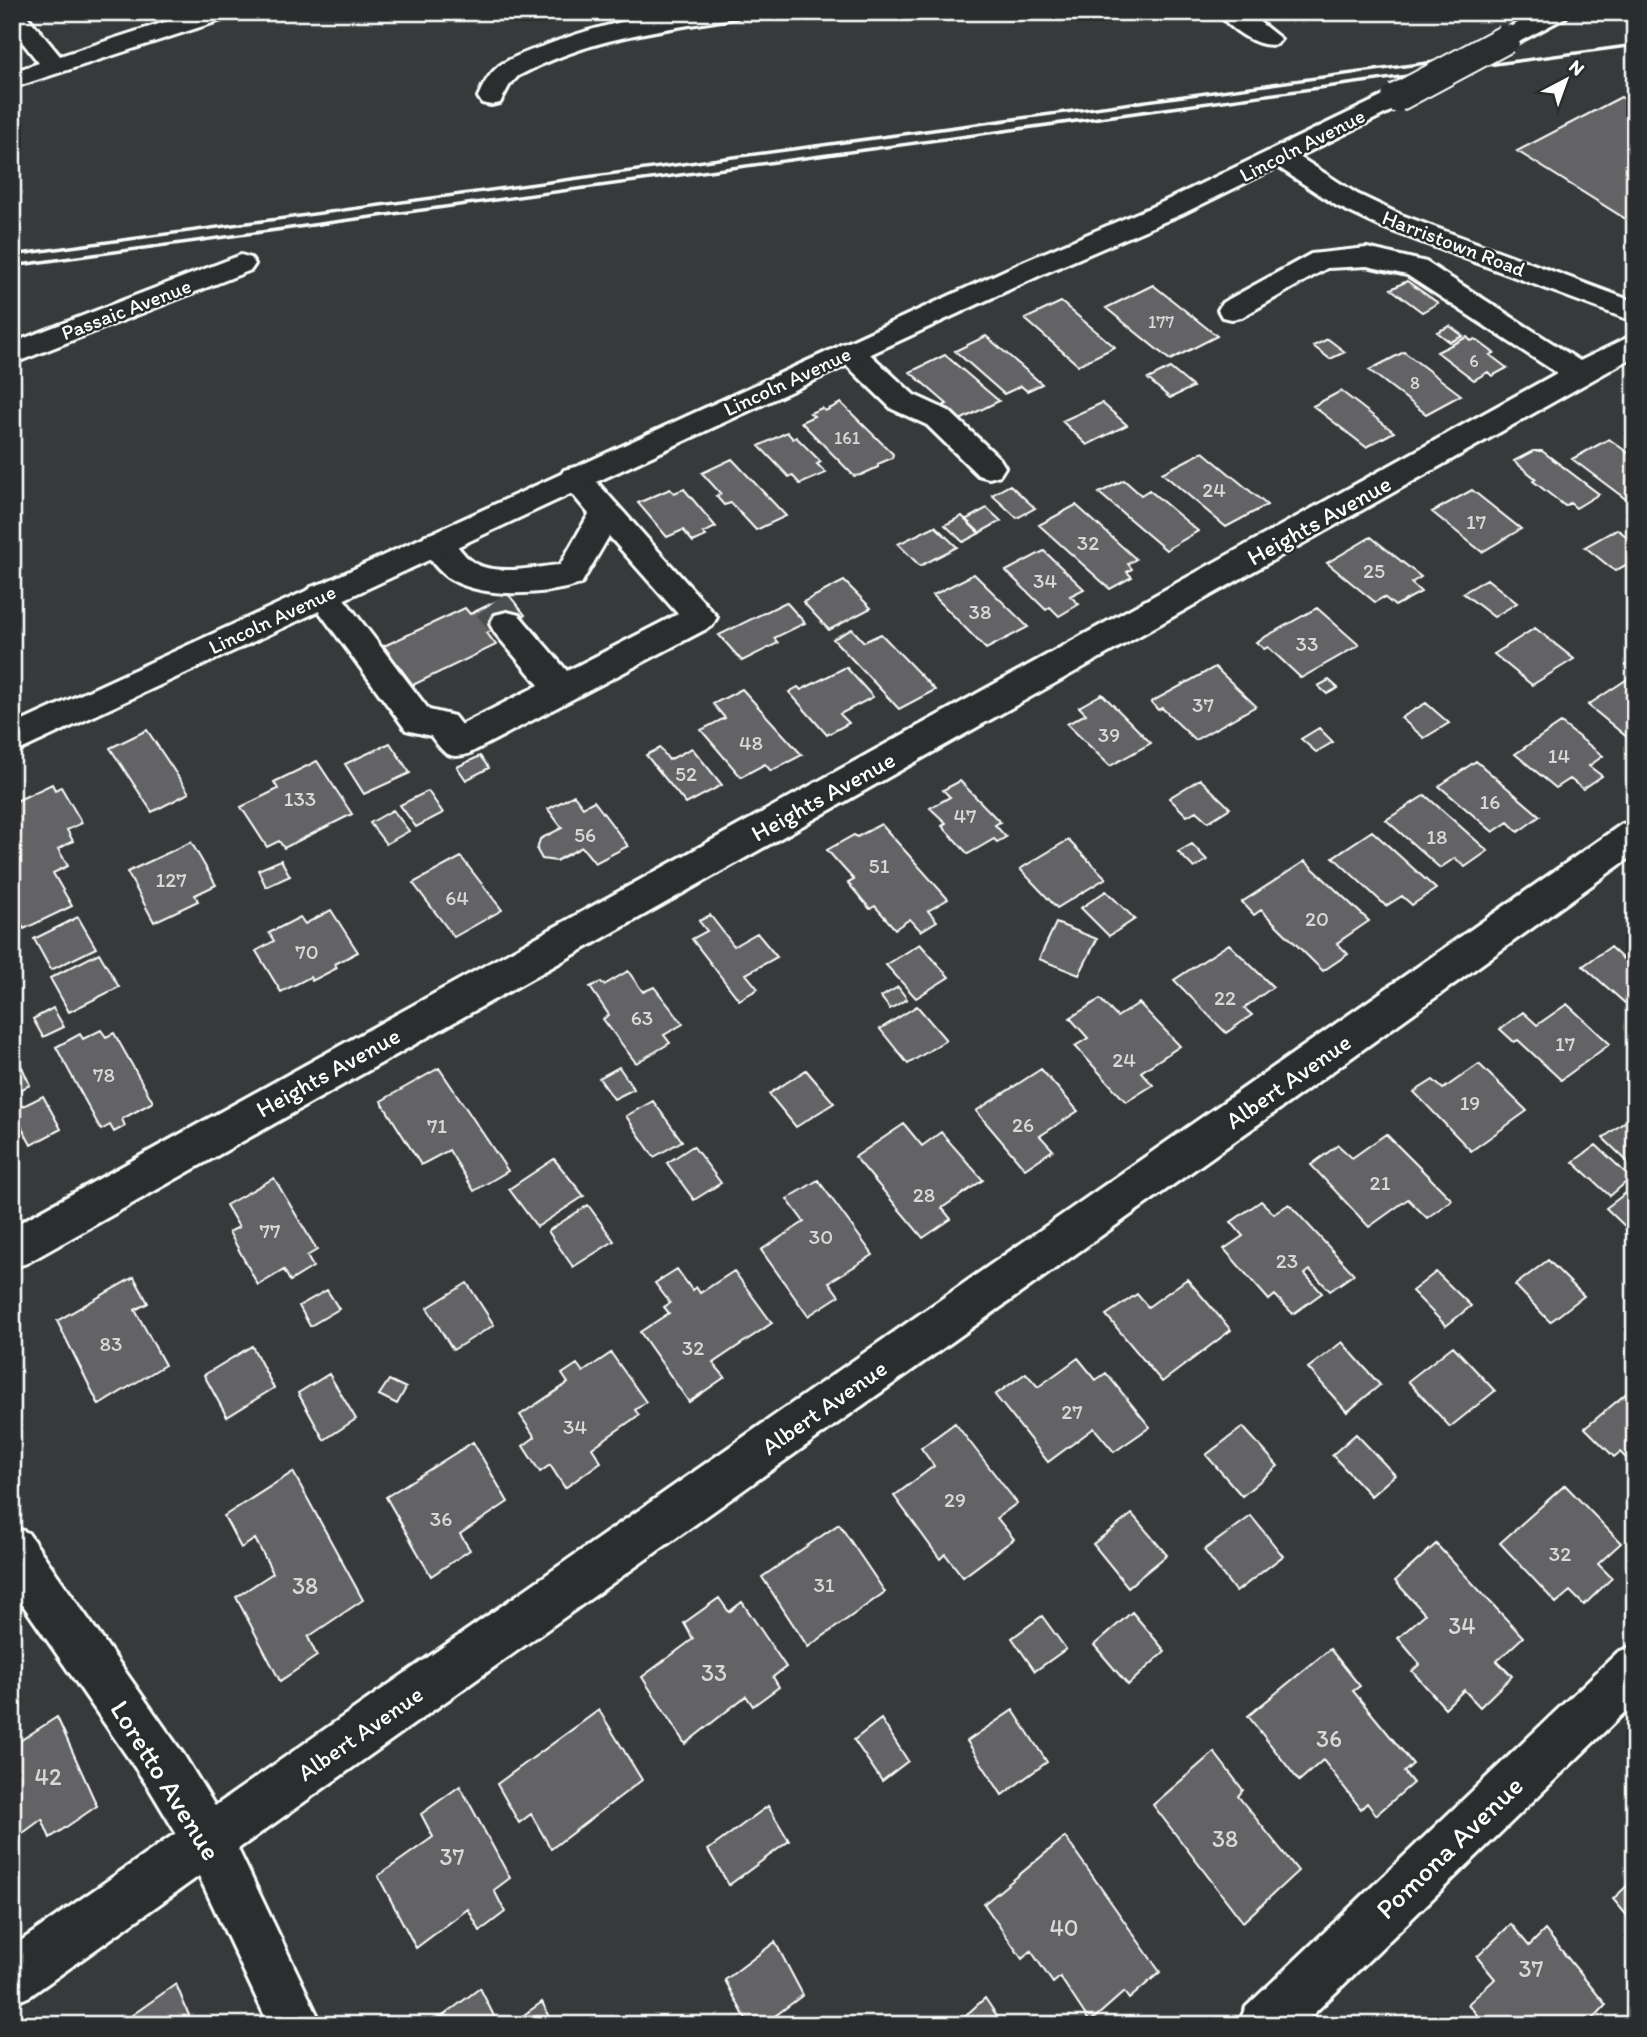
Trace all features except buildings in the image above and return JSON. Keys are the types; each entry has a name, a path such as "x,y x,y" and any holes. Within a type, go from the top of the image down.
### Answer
{"street":[{"path":"12,80 222,12"},
{"path":"491,97 497,83 509,71 592,36 632,26 728,12"},
{"path":"1230,12 1268,38"},
{"name":"Lincoln Avenue","path":"12,741 1035,267 1128,230 1280,158 1557,12"},
{"path":"12,13 55,66"},
{"name":"Harristown Road","path":"1280,158 1346,200 1389,220 1635,313"},
{"path":"1232,310 1321,260 1367,257 1416,268 1579,374"},
{"name":"Passaic Avenue","path":"12,354 241,264"},
{"name":"Heights Avenue","path":"12,1249 1635,343"},
{"path":"850,352 903,402 937,418 989,467"},
{"path":"323,595 418,721 442,725 456,744 700,617 575,478"},
{"path":"467,573 483,579 503,580 570,576 606,512"},
{"path":"436,543 467,573 562,688"},
{"name":"Albert Avenue","path":"12,1978 1266,1097 1635,834"},
{"name":"Loretto Avenue","path":"12,1549 166,1770 208,1840 296,2025"},
{"name":"Pomona Avenue","path":"1264,2025 1635,1669"}],"tunnel":[{"path":"491,604 507,624"}],"railway":[{"path":"12,266 1635,45"},
{"path":"12,255 1493,54"}]}
